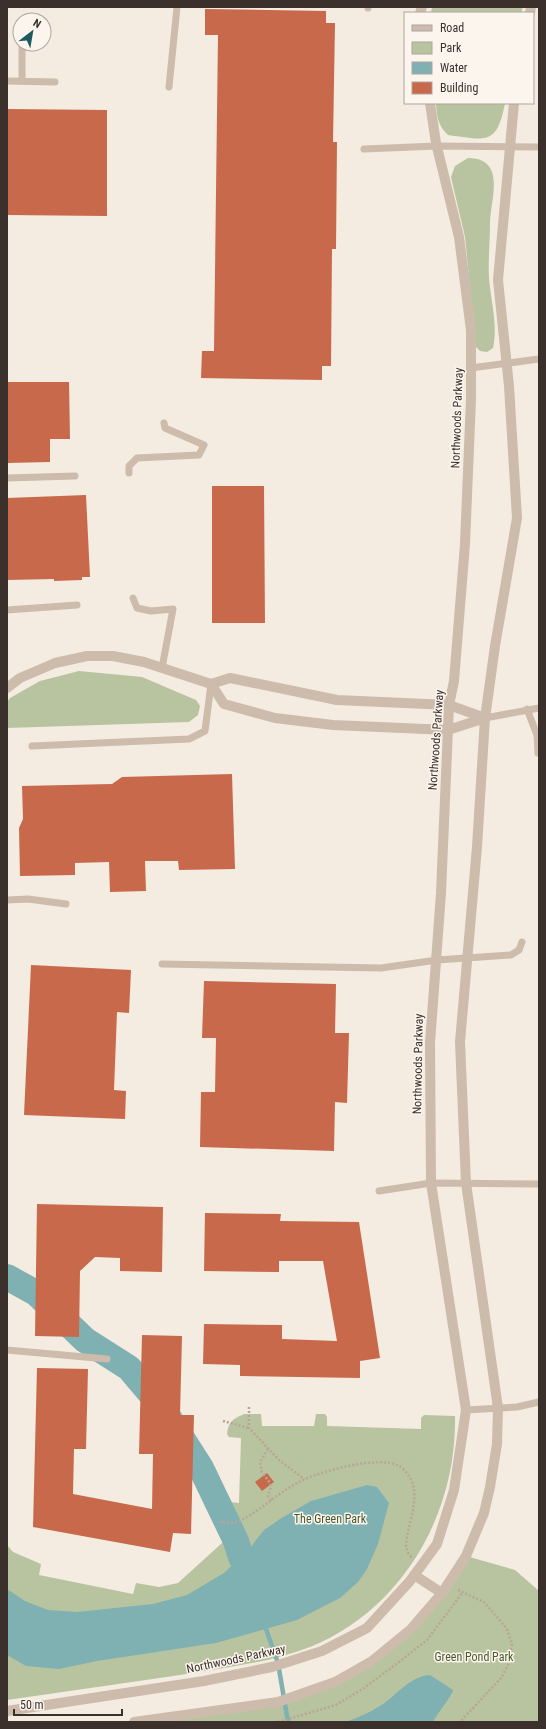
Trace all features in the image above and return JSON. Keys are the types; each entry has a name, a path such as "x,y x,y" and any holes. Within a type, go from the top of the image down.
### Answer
{"street":[{"name":"Northwoods Parkway","path":"7,1711 204,1681 272,1667 322,1651 367,1628 414,1575 437,1544 454,1490 466,1410 440,1253 431,1183 430,1043 437,960 448,730 454,681 465,544 471,330 459,237 437,146 430,104"},
{"path":"134,1722 278,1702 335,1682 372,1661 412,1629 442,1593 466,1556 484,1513 497,1444 498,1408 466,1184 460,1042 477,847 485,718 495,646 517,518 515,466 498,280 514,104"},
{"path":"7,688 20,678 55,663 87,656 113,656 144,662 211,684 230,678 336,700 450,705 485,718"},
{"path":"211,684 224,704 275,718 333,725 448,730 485,718"},
{"path":"414,1575 442,1593"}],"lane":[{"path":"169,87 177,7"},
{"path":"22,52 22,81"},
{"path":"7,80 55,82"},
{"path":"364,149 437,146 539,146"},
{"path":"471,368 539,359"},
{"path":"129,473 129,466 137,458 199,455 204,445 165,428 164,423"},
{"path":"7,478 75,476"},
{"path":"133,598 137,608 151,611 173,609 162,668"},
{"path":"7,610 77,606"},
{"path":"32,746 189,739 205,731 211,684"},
{"path":"485,718 527,709 539,708"},
{"path":"527,709 537,735 538,753"},
{"path":"7,900 28,899 66,904"},
{"path":"162,964 381,968 437,960 511,955 518,950 522,942"},
{"path":"379,1191 431,1183 539,1184"},
{"path":"7,1350 107,1359"},
{"path":"466,1410 517,1407 539,1402"}],"path":[{"path":"249,1407 250,1428"},
{"path":"223,1421 250,1428 268,1449 290,1469 305,1479"},
{"path":"268,1449 260,1462 262,1472 270,1483 268,1496 272,1501"},
{"path":"219,1522 236,1523 272,1501 286,1489 305,1479 359,1464 379,1462 399,1466 405,1471 413,1486 414,1497 406,1546 408,1553 414,1560"},
{"path":"460,1722 502,1677 509,1663 512,1644 506,1628 484,1602 463,1592"}],"green space":[{"path":"432,7 523,7 521,12 431,12"},
{"path":"436,104 505,104 498,127 488,137 481,138 448,135 442,128 437,113"},
{"path":"468,158 483,161 488,165 492,172 494,185 490,218 489,271 495,331 493,348 487,352 480,351 476,347 465,237 451,177 455,166"},
{"path":"79,671 142,677 196,700 200,706 198,715 189,722 7,728 7,702 10,698 40,681"},
{"name":"The Green Park","path":"244,1414 261,1414 262,1426 314,1426 316,1414 325,1414 327,1417 327,1426 421,1429 421,1418 424,1415 455,1416 453,1453 446,1488 434,1522 418,1554 397,1583 372,1609 343,1630 310,1647 294,1653 229,1667 7,1700 7,1545 13,1552 41,1564 39,1575 133,1594 136,1583 159,1587 178,1583 222,1543 226,1531 227,1505 230,1502 239,1503 241,1438 229,1437 227,1434 232,1421"},
{"name":"Green Pond Park","path":"466,1556 515,1570 539,1591 539,1722 134,1722 278,1702 335,1682 411,1629"}],"water":[{"path":"367,1485 377,1487 389,1503 378,1544 367,1569 358,1582 340,1598 297,1620 216,1643 97,1661 59,1669 26,1666 7,1655 7,1589 25,1601 48,1610 77,1612 153,1604 187,1595 224,1573 250,1548 264,1530 280,1519 311,1501"},
{"path":"430,1675 453,1690 433,1722 346,1722 378,1707 389,1700 410,1682 423,1676"}],"building":[{"path":"205,9 326,11 326,23 335,23 333,142 337,142 336,249 332,249 331,366 322,366 322,380 201,378 202,351 214,351 218,35 205,35"},
{"path":"7,109 107,110 107,216 7,215"},
{"path":"7,382 69,382 70,439 50,439 50,462 7,463"},
{"path":"212,486 264,486 265,623 212,623"},
{"path":"86,495 90,577 82,577 82,580 7,580 7,498"},
{"path":"232,774 235,869 179,870 178,861 145,861 146,891 110,892 109,862 75,863 75,875 20,876 19,828 23,819 22,786 112,784 122,777"},
{"path":"31,965 131,970 129,1013 117,1012 114,1090 126,1091 125,1119 24,1115"},
{"path":"204,981 336,984 335,1033 349,1033 347,1103 335,1102 334,1151 200,1147 201,1092 215,1092 216,1038 202,1038"},
{"path":"37,1204 163,1207 162,1272 120,1271 120,1258 95,1257 80,1271 79,1337 35,1336"},
{"path":"205,1213 281,1214 280,1221 359,1222 380,1358 360,1361 360,1378 240,1376 240,1365 203,1364 204,1324 282,1325 282,1339 337,1341 323,1261 279,1261 279,1272 204,1271"},
{"path":"142,1335 182,1336 180,1415 194,1415 191,1534 173,1533 170,1552 33,1527 37,1368 88,1369 86,1449 74,1449 73,1494 152,1509 153,1454 139,1454"},
{"path":"267,1473 274,1482 262,1491 255,1482"}],"waterway":[{"path":"7,1277 36,1293 85,1340 129,1368 162,1407 201,1468 236,1541 241,1557"},
{"path":"266,1629 278,1663 288,1722"}]}
